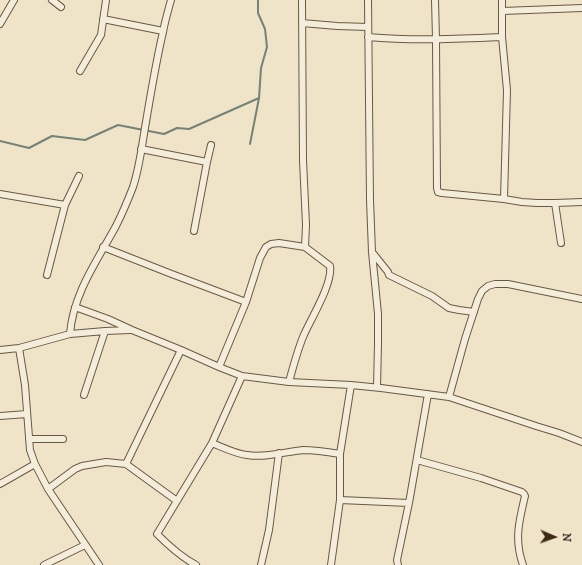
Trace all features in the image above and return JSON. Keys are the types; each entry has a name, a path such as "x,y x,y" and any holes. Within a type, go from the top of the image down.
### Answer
{"street":[{"path":"0,24 14,0"},
{"path":"52,0 61,7"},
{"path":"80,71 101,35 106,0"},
{"path":"70,334 75,308 89,273 116,226 126,206 133,186 142,149 143,135 163,31 171,0"},
{"path":"302,0 302,160 306,225 305,247"},
{"path":"368,0 370,200 372,252 378,314 377,387"},
{"path":"435,0 438,192 522,202 582,202"},
{"path":"502,0 502,37 506,90 504,199"},
{"path":"502,11 582,8"},
{"path":"103,19 163,31"},
{"path":"302,23 368,27"},
{"path":"368,37 392,39 502,37"},
{"path":"194,231 211,145"},
{"path":"142,149 207,162"},
{"path":"46,275 65,205 79,176"},
{"path":"0,194 65,205"},
{"path":"555,203 561,243"},
{"path":"219,367 246,302 260,258 266,247 271,244 279,243 305,247 330,266 331,271 321,299 303,336 289,382"},
{"path":"103,247 246,302"},
{"path":"372,252 389,275 432,296 449,308 474,312"},
{"path":"449,397 478,299 482,291 488,286 495,284 508,284 582,299"},
{"path":"75,308 108,319 242,376 289,382 377,387 449,397 582,442"},
{"path":"0,350 19,348 70,334 132,330"},
{"path":"84,395 106,331"},
{"path":"19,348 25,385 30,450 35,464 48,489 99,565"},
{"path":"126,464 181,350"},
{"path":"196,565 170,547 157,534 212,443 242,376"},
{"path":"331,565 340,500 340,454 351,385"},
{"path":"398,565 397,560 409,503 428,394"},
{"path":"0,416 27,414"},
{"path":"29,439 63,439"},
{"path":"212,443 246,455 261,456 304,450 340,454"},
{"path":"261,565 269,530 279,453"},
{"path":"417,460 481,478 522,492 525,496 520,517 518,546 523,565"},
{"path":"48,489 82,466 106,462 126,464 178,501"},
{"path":"0,484 35,464"},
{"path":"340,500 409,503"},
{"path":"44,565 85,545"}],"waterway":[{"path":"250,144 259,98 261,68 267,47 265,29 258,13 258,0"},
{"path":"0,141 29,148 52,136 85,140 118,125 164,134 177,128 189,129 259,98"}]}
